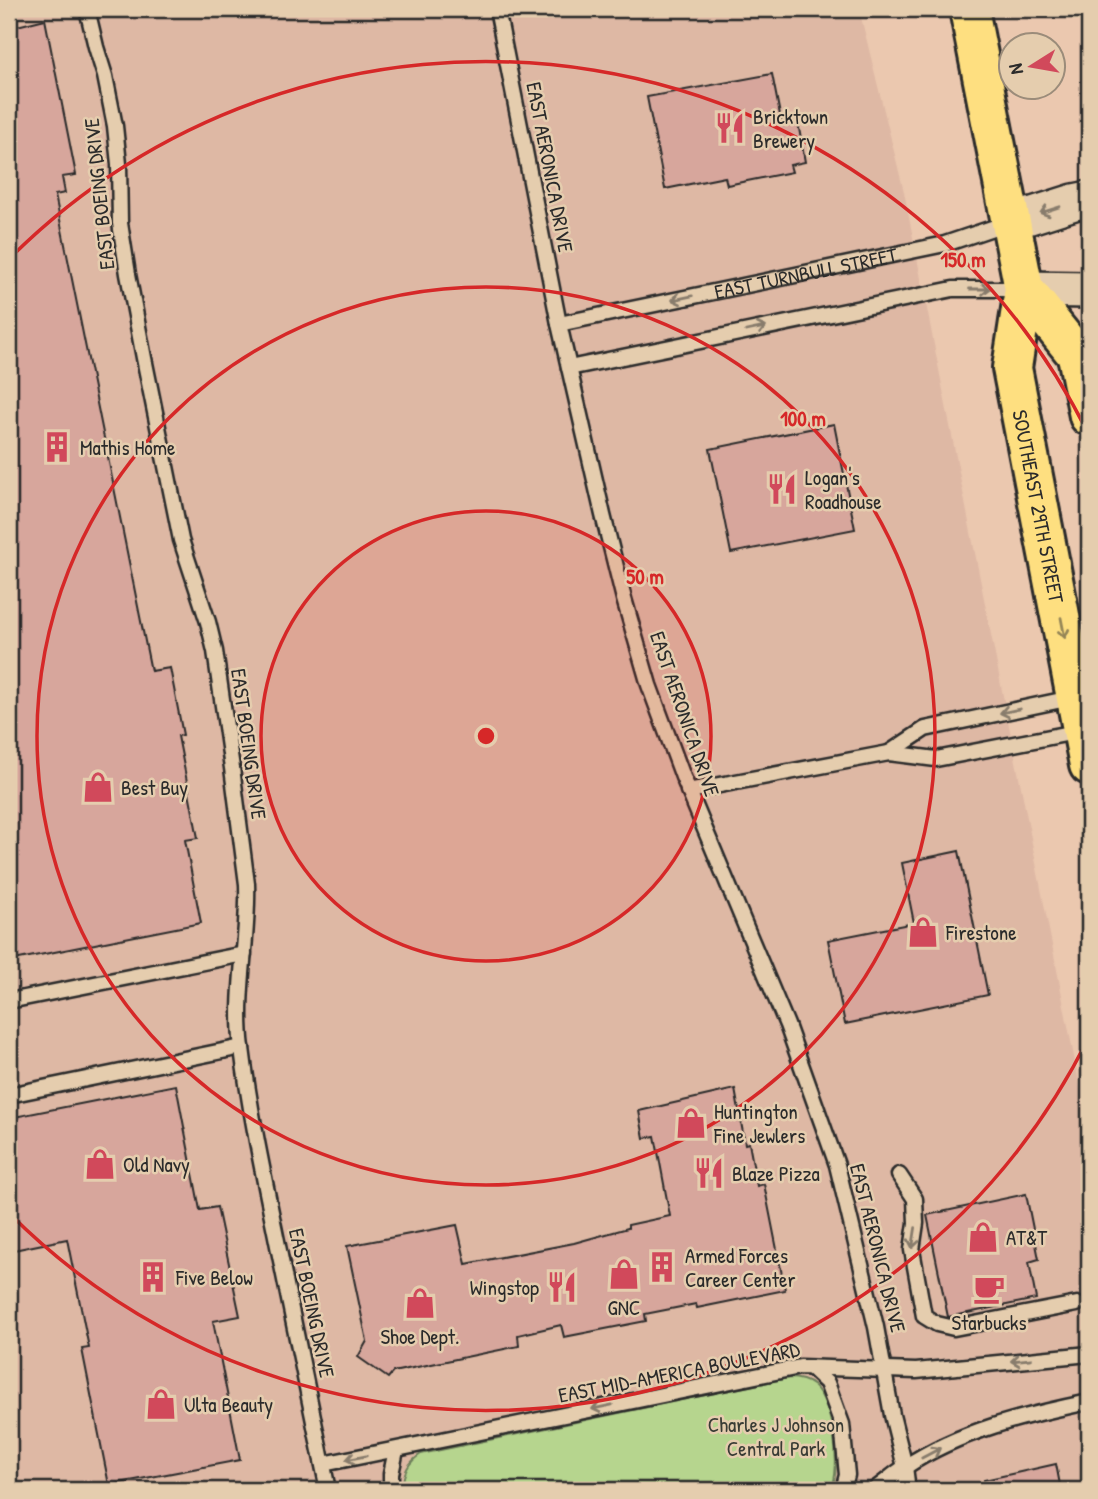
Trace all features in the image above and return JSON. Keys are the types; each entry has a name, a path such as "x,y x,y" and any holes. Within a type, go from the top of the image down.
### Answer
{"main road":[{"name":"SOUTHEAST 29TH STREET","path":"969,9 1024,289 1013,368 1083,731"},
{"name":"SOUTHEAST 29TH STREET","path":"1024,289 1077,355 1089,416"}],"street":[{"name":"EAST TURNBULL STREET","path":"1011,222 1089,199"},
{"path":"1024,289 1089,290"}],"lane":[{"name":"EAST BOEING DRIVE","path":"87,9 115,126 120,223 144,358 181,540 208,622 218,670 247,884 242,1047 256,1131 328,1490"},
{"name":"EAST AERONICA DRIVE","path":"497,9 559,324 624,599 649,685 688,791 787,1025 843,1185 876,1327 908,1490"},
{"name":"EAST TURNBULL STREET","path":"559,324 945,243 1011,222"},
{"path":"569,368 953,289 1024,289"},
{"path":"889,753 925,729 1083,731"},
{"path":"688,791 889,753 936,758 1083,731"},
{"path":"9,1001 244,954"},
{"path":"9,1095 242,1047"},
{"path":"899,1175 915,1199 916,1223 912,1250 925,1316 937,1324 954,1328 1077,1304"},
{"name":"EAST MID-AMERICA BOULEVARD","path":"323,1464 800,1367 916,1371 1089,1354"},
{"path":"811,1368 827,1383 842,1424 847,1475 843,1490"},
{"path":"874,1490 905,1467 943,1446 981,1430 1089,1402"},
{"path":"391,1490 396,1450"}],"shaded area":[{"path":"9,9 859,9 904,192 1089,1133 1089,1490 9,1490"}],"green space":[{"name":"Charles J Johnson Central Park","path":"788,1378 802,1380 814,1386 826,1406 834,1436 836,1467 831,1490 403,1490 406,1470 421,1454"}],"building":[{"path":"45,19 76,175 62,177 65,193 55,195 151,671 170,668 183,735 178,736 198,838 185,840 201,923 9,961 9,28"},
{"name":"Bricktown Brewery","path":"772,74 781,120 797,117 805,162 790,165 792,172 727,185 725,177 665,189 647,97"},
{"name":"Logan's Roadhouse","path":"834,424 855,529 731,553 710,449"},
{"name":"Firestone","path":"959,851 988,995 845,1024 828,940 914,923 902,863"},
{"path":"176,1085 200,1210 217,1207 240,1316 213,1321 240,1460 109,1485 82,1349 89,1348 67,1239 9,1251 9,1118"},
{"path":"735,1089 745,1144 749,1143 757,1186 764,1184 785,1290 697,1308 696,1304 645,1314 646,1321 564,1337 561,1325 518,1335 519,1346 393,1372 388,1378 358,1357 367,1341 347,1246 457,1225 466,1264 574,1243 628,1228 628,1225 670,1216 655,1136 644,1138 639,1111"},
{"name":"AT&T","path":"1026,1194 1039,1259 1029,1262 1036,1299 948,1317 927,1215"},
{"path":"1056,1464 1061,1490 985,1490 984,1480"}],"place":[{"name":"Bricktown Brewery","path":"730,128"},
{"name":"Mathis Home","path":"57,447"},
{"name":"Logan's Roadhouse","path":"782,489"},
{"name":"Best Buy","path":"98,787"},
{"name":"Firestone","path":"923,932"},
{"name":"Huntington Fine Jewlers","path":"691,1123"},
{"name":"Old Navy","path":"100,1164"},
{"name":"Blaze Pizza","path":"709,1173"},
{"name":"AT&T","path":"983,1237"},
{"name":"Armed Forces Career Center","path":"662,1267"},
{"name":"GNC","path":"624,1274"},
{"name":"Five Below","path":"153,1277"},
{"name":"Wingstop","path":"562,1287"},
{"name":"Starbucks","path":"989,1289"},
{"name":"Shoe Dept.","path":"420,1303"},
{"name":"Ulta Beauty","path":"161,1404"}]}
